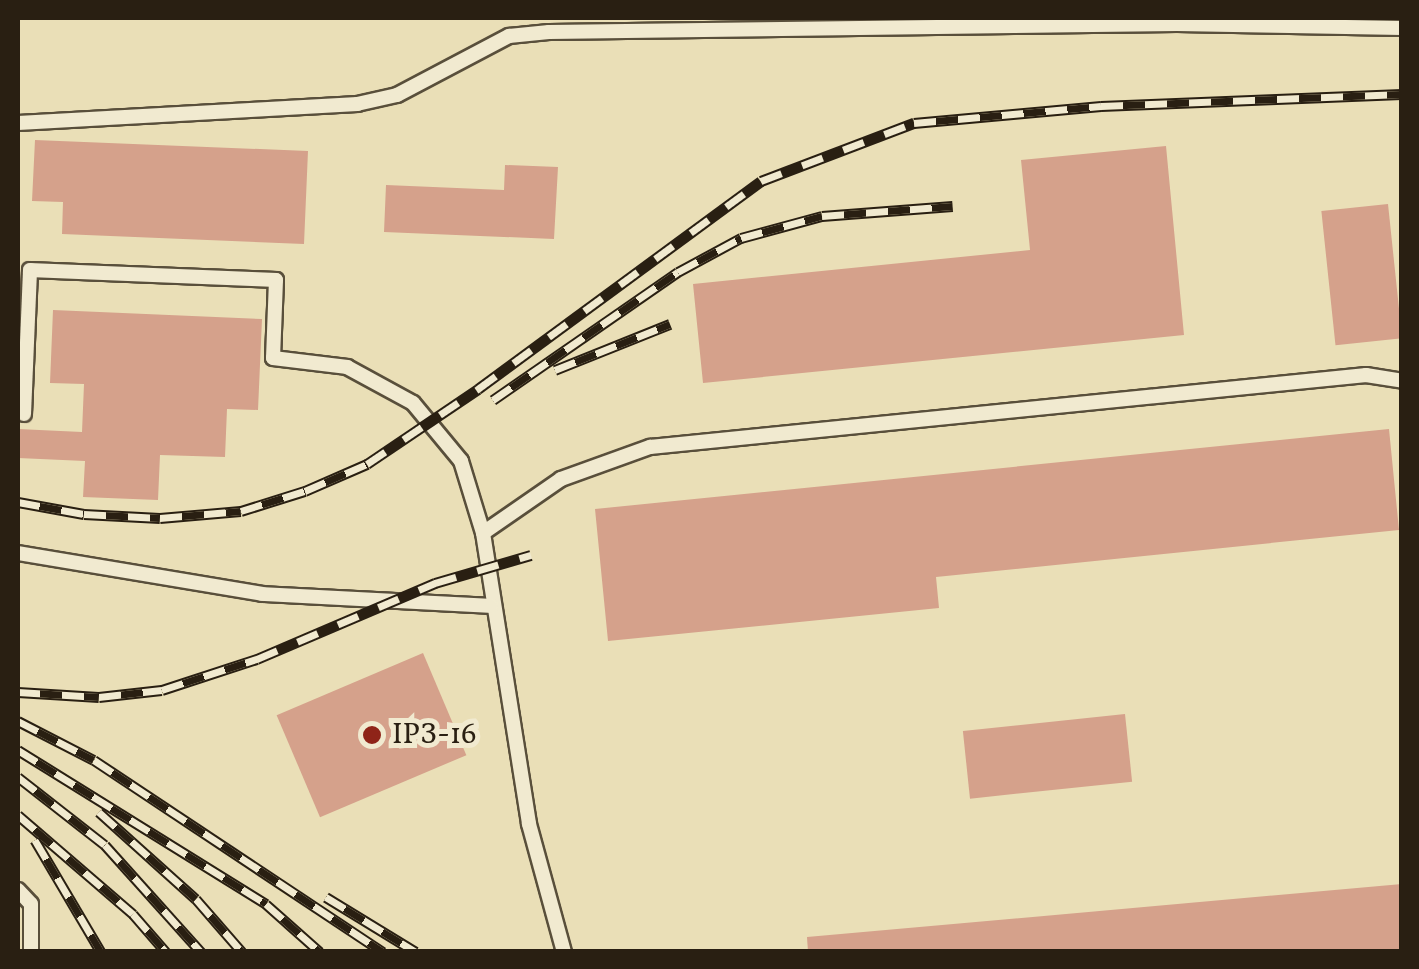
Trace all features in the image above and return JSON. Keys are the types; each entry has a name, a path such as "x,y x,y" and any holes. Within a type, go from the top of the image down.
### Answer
{"lane":[{"path":"18,124 357,104 397,95 510,36 549,32 1177,24 1402,28"},
{"path":"24,414 30,270 276,280 273,358 348,368 413,404 461,461 483,532 490,606 529,824 564,952"},
{"path":"483,532 561,479 650,447 1366,374 1402,380"},
{"path":"18,553 262,594 490,606"},
{"path":"18,890 31,904 31,952"}],"building":[{"path":"35,140 308,151 304,244 62,234 63,202 32,201"},
{"path":"1166,146 1184,335 703,383 693,284 1030,250 1021,160"},
{"path":"505,165 558,167 554,239 384,232 386,185 504,190"},
{"path":"1388,204 1402,338 1335,345 1321,211"},
{"path":"53,310 262,319 258,410 227,409 225,457 160,455 158,500 83,497 85,461 18,458 18,429 82,432 84,384 50,383"},
{"path":"1389,429 1399,530 936,577 939,608 608,641 595,509"},
{"name":"ІРЗ-16","path":"423,653 466,755 320,817 277,715"},
{"path":"1125,714 1132,782 970,799 963,731"},
{"path":"1402,884 1402,952 808,952 807,937"}],"railway":[{"path":"18,502 84,514 160,518 241,511 305,491 367,464 478,389 761,181 914,123 1101,106 1402,94"},
{"path":"493,400 678,272 741,238 822,216 953,206"},
{"path":"555,370 670,324"},
{"path":"18,692 99,697 162,690 257,659 435,583 531,555"},
{"path":"18,721 94,760 383,952"},
{"path":"18,750 266,904 320,952"},
{"path":"18,777 105,845 201,952"},
{"path":"99,812 196,899 242,952"},
{"path":"18,815 133,914 166,952"},
{"path":"35,840 101,952"},
{"path":"326,897 416,952"}],"place":[{"name":"ІРЗ-16","path":"372,735"}]}
